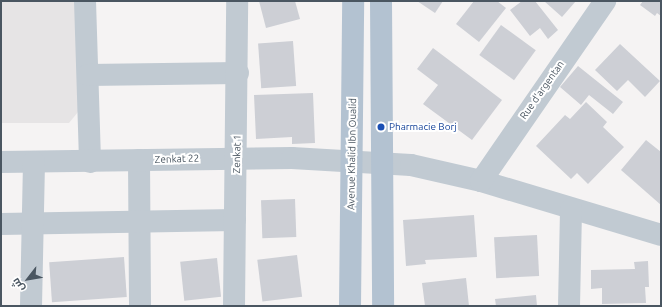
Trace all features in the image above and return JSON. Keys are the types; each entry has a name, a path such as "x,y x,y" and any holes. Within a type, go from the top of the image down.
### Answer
{"main road":[{"name":"Avenue Khalid Ibn Oualid","path":"350,306 353,162 353,1"},
{"path":"381,1 383,306"}],"street":[{"path":"85,1 90,162"},
{"name":"Zenkat 1","path":"234,306 238,73 237,1"},
{"name":"Rue d'argentan","path":"481,181 604,1"},
{"path":"88,75 238,73"},
{"name":"Zenkat 22","path":"1,162 90,162 237,158 353,162 411,166 481,181 661,235"},
{"path":"139,160 140,306"},
{"path":"31,306 34,162"},
{"path":"569,306 571,209"},
{"path":"1,224 33,225 235,220"}],"shaded area":[{"path":"1,1 77,1 78,112 69,123 1,123"}],"building":[{"path":"259,1 295,1 300,19 266,28"},
{"path":"417,1 443,1 435,13"},
{"path":"474,1 497,1 506,8 479,42 456,24"},
{"path":"522,1 535,1 558,30 548,39 540,28 530,36 510,10"},
{"path":"544,1 576,1 562,17"},
{"path":"643,1 661,1 661,16 657,13 655,16 640,5"},
{"path":"501,25 536,50 514,80 479,55"},
{"path":"293,41 296,86 261,88 258,43"},
{"path":"620,44 660,81 645,97 628,80 617,91 595,70"},
{"path":"433,48 502,100 472,140 423,104 438,85 417,69"},
{"path":"578,66 623,102 613,114 589,95 581,105 560,87"},
{"path":"313,93 315,143 292,144 292,137 256,139 254,95"},
{"path":"586,102 607,122 603,127 624,147 588,184 577,173 571,179 536,146 565,115 570,119"},
{"path":"646,140 661,152 661,205 621,170"},
{"path":"295,199 296,237 262,238 261,200"},
{"path":"474,215 477,257 425,260 426,264 406,266 403,220"},
{"path":"537,235 539,276 496,278 494,237"},
{"path":"297,255 302,297 262,302 257,260"},
{"path":"124,257 127,297 52,302 49,262"},
{"path":"217,258 221,297 184,301 180,262"},
{"path":"648,261 649,287 645,287 646,303 602,304 602,288 591,289 591,270 635,269 634,262"},
{"path":"466,278 469,306 425,306 422,283"},
{"path":"536,295 537,306 496,306 495,299"}],"place":[{"name":"Pharmacie Borj","path":"381,127"}]}
